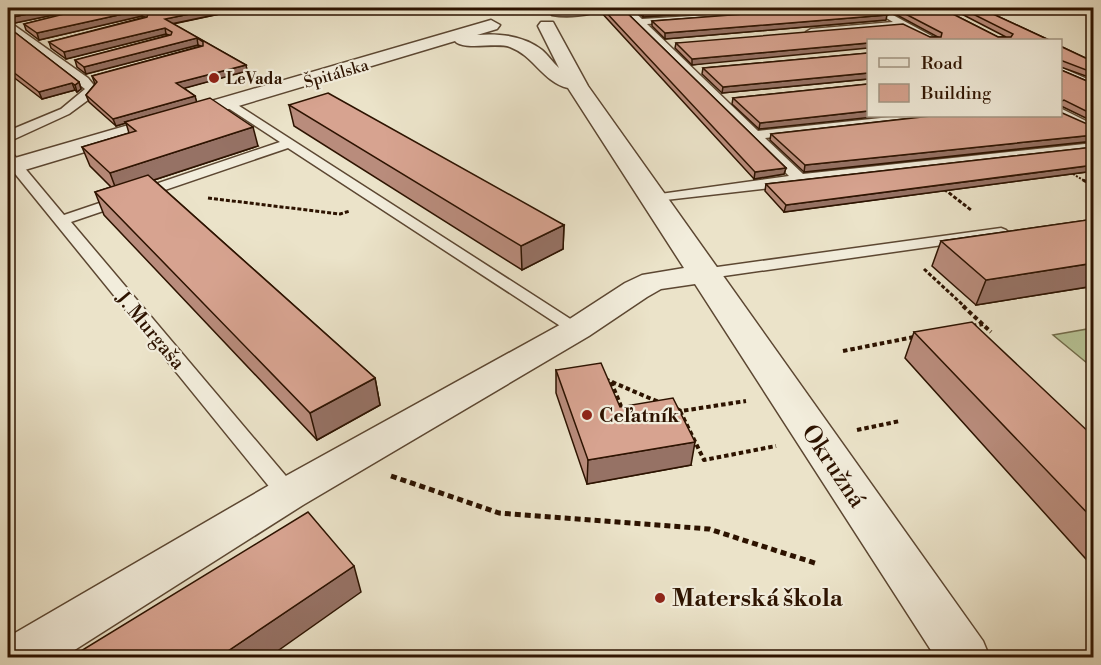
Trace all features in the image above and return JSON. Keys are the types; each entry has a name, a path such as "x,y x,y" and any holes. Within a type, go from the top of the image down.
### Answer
{"street":[{"path":"515,29 552,15 593,8"},
{"name":"Okružná","path":"552,15 578,87 965,657"},
{"path":"491,16 515,29 578,87"},
{"name":"Špitálska","path":"10,164 229,104 406,52 491,16"},
{"path":"406,52 472,40 507,40 525,46 550,71 578,87"},
{"path":"17,657 288,494 577,329 653,281 703,274"}],"lane":[{"path":"625,8 668,44 725,99 754,135 801,180"},
{"path":"639,21 822,8"},
{"path":"874,8 932,39"},
{"path":"800,33 904,24"},
{"path":"8,138 10,134 71,108 84,99 91,89 90,79 15,26"},
{"path":"1062,71 1094,87"},
{"path":"229,104 577,329"},
{"path":"1062,112 1094,130"},
{"path":"754,135 919,117"},
{"path":"60,221 290,143"},
{"path":"653,199 1094,147"},
{"name":"J. Murgaša","path":"10,164 288,494"},
{"path":"703,274 1007,232"}],"path":[{"path":"915,167 1007,232"},
{"path":"148,191 340,214 381,202"},
{"path":"901,247 991,332"},
{"path":"971,326 983,324"},
{"path":"577,329 600,378 681,411 704,459 783,445"},
{"path":"843,351 925,335"},
{"path":"611,382 626,420"},
{"path":"670,413 785,394"},
{"path":"845,433 900,421"},
{"path":"349,459 499,513 709,528 818,564"}],"green space":[{"path":"1093,328 1093,368 1053,335"}],"building":[{"path":"8,8 57,8 13,17 8,14"},
{"path":"88,8 219,8 165,19 246,65 176,83 195,96 113,119 86,95 97,82 92,76 203,46 203,42 197,38 84,67 75,60 171,35 172,32 165,28 64,52 49,42 147,17 148,14 141,10 37,33 24,24"},
{"path":"602,8 622,8 786,168 755,172"},
{"path":"638,8 702,8 643,12"},
{"path":"823,8 874,8 887,15 665,33 652,21"},
{"path":"894,8 941,8 998,37 1011,37 1013,34 961,8 980,8 1047,39 867,39 867,43 692,59 676,43 903,24 930,37 941,37 942,33"},
{"path":"8,27 79,82 75,85 72,83 39,92 8,68"},
{"path":"1062,47 1094,62 1094,73 1062,61"},
{"path":"867,53 867,73 723,87 703,68"},
{"path":"1062,70 1094,84 1094,115 1062,101"},
{"path":"867,84 867,111 760,123 733,98"},
{"path":"328,93 564,225 521,246 289,105"},
{"path":"210,98 253,127 110,173 82,147 136,131 125,122"},
{"path":"1062,113 1094,127 1094,135 805,165 771,134 922,117 1062,117"},
{"path":"1094,147 1094,165 786,205 766,184"},
{"path":"148,175 375,378 310,413 95,192"},
{"path":"1094,219 1094,263 986,280 941,241"},
{"path":"972,322 1094,437 1094,520 914,332"},
{"path":"601,363 620,407 673,398 695,442 588,460 556,370"},
{"path":"308,512 354,566 219,657 71,657"}],"place":[{"name":"LeVada","path":"214,78"},
{"name":"Ceľatník","path":"587,415"},
{"name":"Materská škola","path":"660,598"}]}
